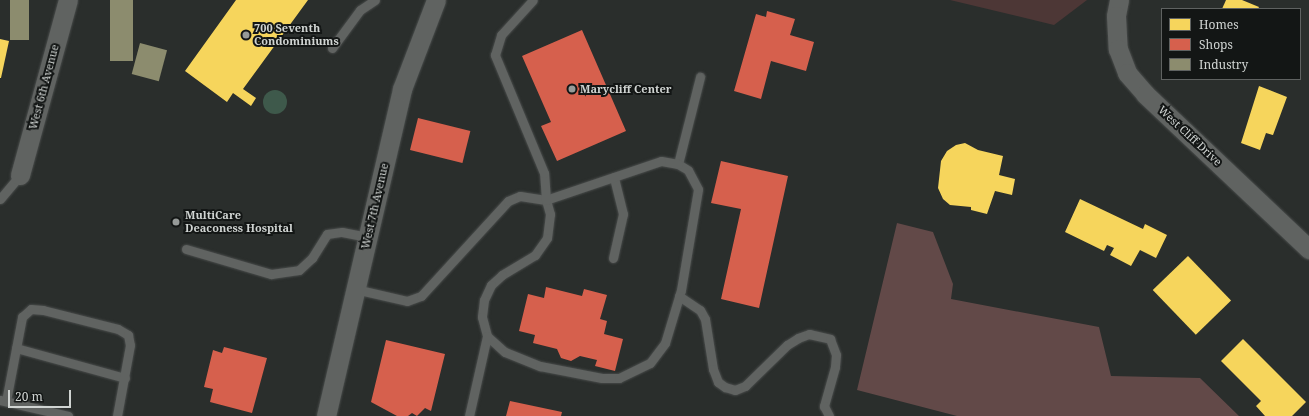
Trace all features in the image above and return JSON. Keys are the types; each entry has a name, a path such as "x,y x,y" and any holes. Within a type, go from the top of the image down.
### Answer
{"street":[{"name":"West 6th Avenue","path":"20,175 68,0"},
{"name":"West 7th Avenue","path":"326,416 402,89 436,0"},
{"name":"West Cliff Drive","path":"1119,0 1116,16 1118,49 1127,73 1145,94 1309,249"}],"lane":[{"path":"332,48 360,10 375,0"},
{"path":"469,416 487,336 482,317 484,300 491,285 502,275 535,255 548,238 550,214 546,200 544,173 495,55 501,35 533,0"},
{"path":"678,164 700,77"},
{"path":"355,289 407,301 421,296 508,201 520,196 546,200 661,162 678,164 688,170 698,189 679,296 665,343 650,363 619,378 602,378 540,366 505,352 487,336"},
{"path":"0,199 20,175"},
{"path":"613,258 623,214 614,178"},
{"path":"186,249 271,274 300,270 312,258 327,234 342,232 368,237"},
{"path":"679,296 700,310 705,319 713,369 718,382 725,387 735,390 745,386 787,345 798,338 809,334 830,340 836,355 835,367 824,406 829,416"},
{"path":"68,416 3,401 22,317 31,309 118,330 128,335 130,345 117,416"},
{"path":"16,348 125,378"}],"shaded area":[{"path":"950,0 1087,0 1054,25"},
{"path":"275,90 283,94 287,102 283,110 275,114 267,110 263,102 267,94"},
{"path":"897,223 933,232 953,284 951,299 1099,327 1111,376 1200,378 1239,416 957,416 857,390"}],"building: Homes":[{"name":"700 Seventh Condominiums","path":"236,0 308,0 243,89 256,98 251,106 233,93 227,102 185,71"},
{"path":"1226,0 1242,0 1259,7 1258,8 1222,8"},
{"path":"0,39 9,41 1,78 0,78"},
{"path":"1259,86 1287,97 1273,135 1266,133 1260,150 1241,143"},
{"path":"965,143 978,150 1003,156 999,175 1015,179 1012,195 995,191 987,214 971,210 971,207 950,205 943,199 938,188 941,161 947,151 956,145"},
{"path":"1080,199 1143,229 1145,224 1167,235 1156,258 1140,250 1131,266 1110,255 1114,248 1107,245 1104,251 1065,232"},
{"path":"1188,256 1231,301 1196,335 1153,290"},
{"path":"1243,339 1306,402 1292,416 1265,416 1256,406 1261,401 1221,361"}],"building: Shops":[{"path":"767,11 795,19 790,35 814,42 806,71 771,61 761,99 734,91 756,14 766,17"},
{"name":"Marycliff Center","path":"582,30 626,131 557,161 541,126 551,122 522,56"},
{"path":"418,118 470,131 462,163 410,150"},
{"path":"721,161 788,176 759,308 721,299 741,209 711,203"},
{"path":"546,287 582,296 584,289 607,295 600,319 607,321 604,334 623,339 615,371 595,366 597,360 580,356 571,361 561,358 557,349 533,343 535,335 519,331 528,294 544,298"},
{"path":"386,340 445,354 431,411 425,408 417,416 412,413 408,416 397,416 371,402"},
{"path":"224,347 267,358 252,413 210,402 213,389 204,387 213,350 222,353"},
{"path":"510,401 562,412 561,416 506,416"}],"building: Industry":[{"path":"10,0 29,0 29,40 10,40"},
{"path":"110,0 133,0 133,61 110,61"},
{"path":"140,43 167,50 159,81 132,74"}],"place":[{"name":"700 Seventh Condominiums","path":"246,35"},
{"name":"Marycliff Center","path":"572,89"},
{"name":"MultiCare Deaconess Hospital","path":"176,222"}]}
